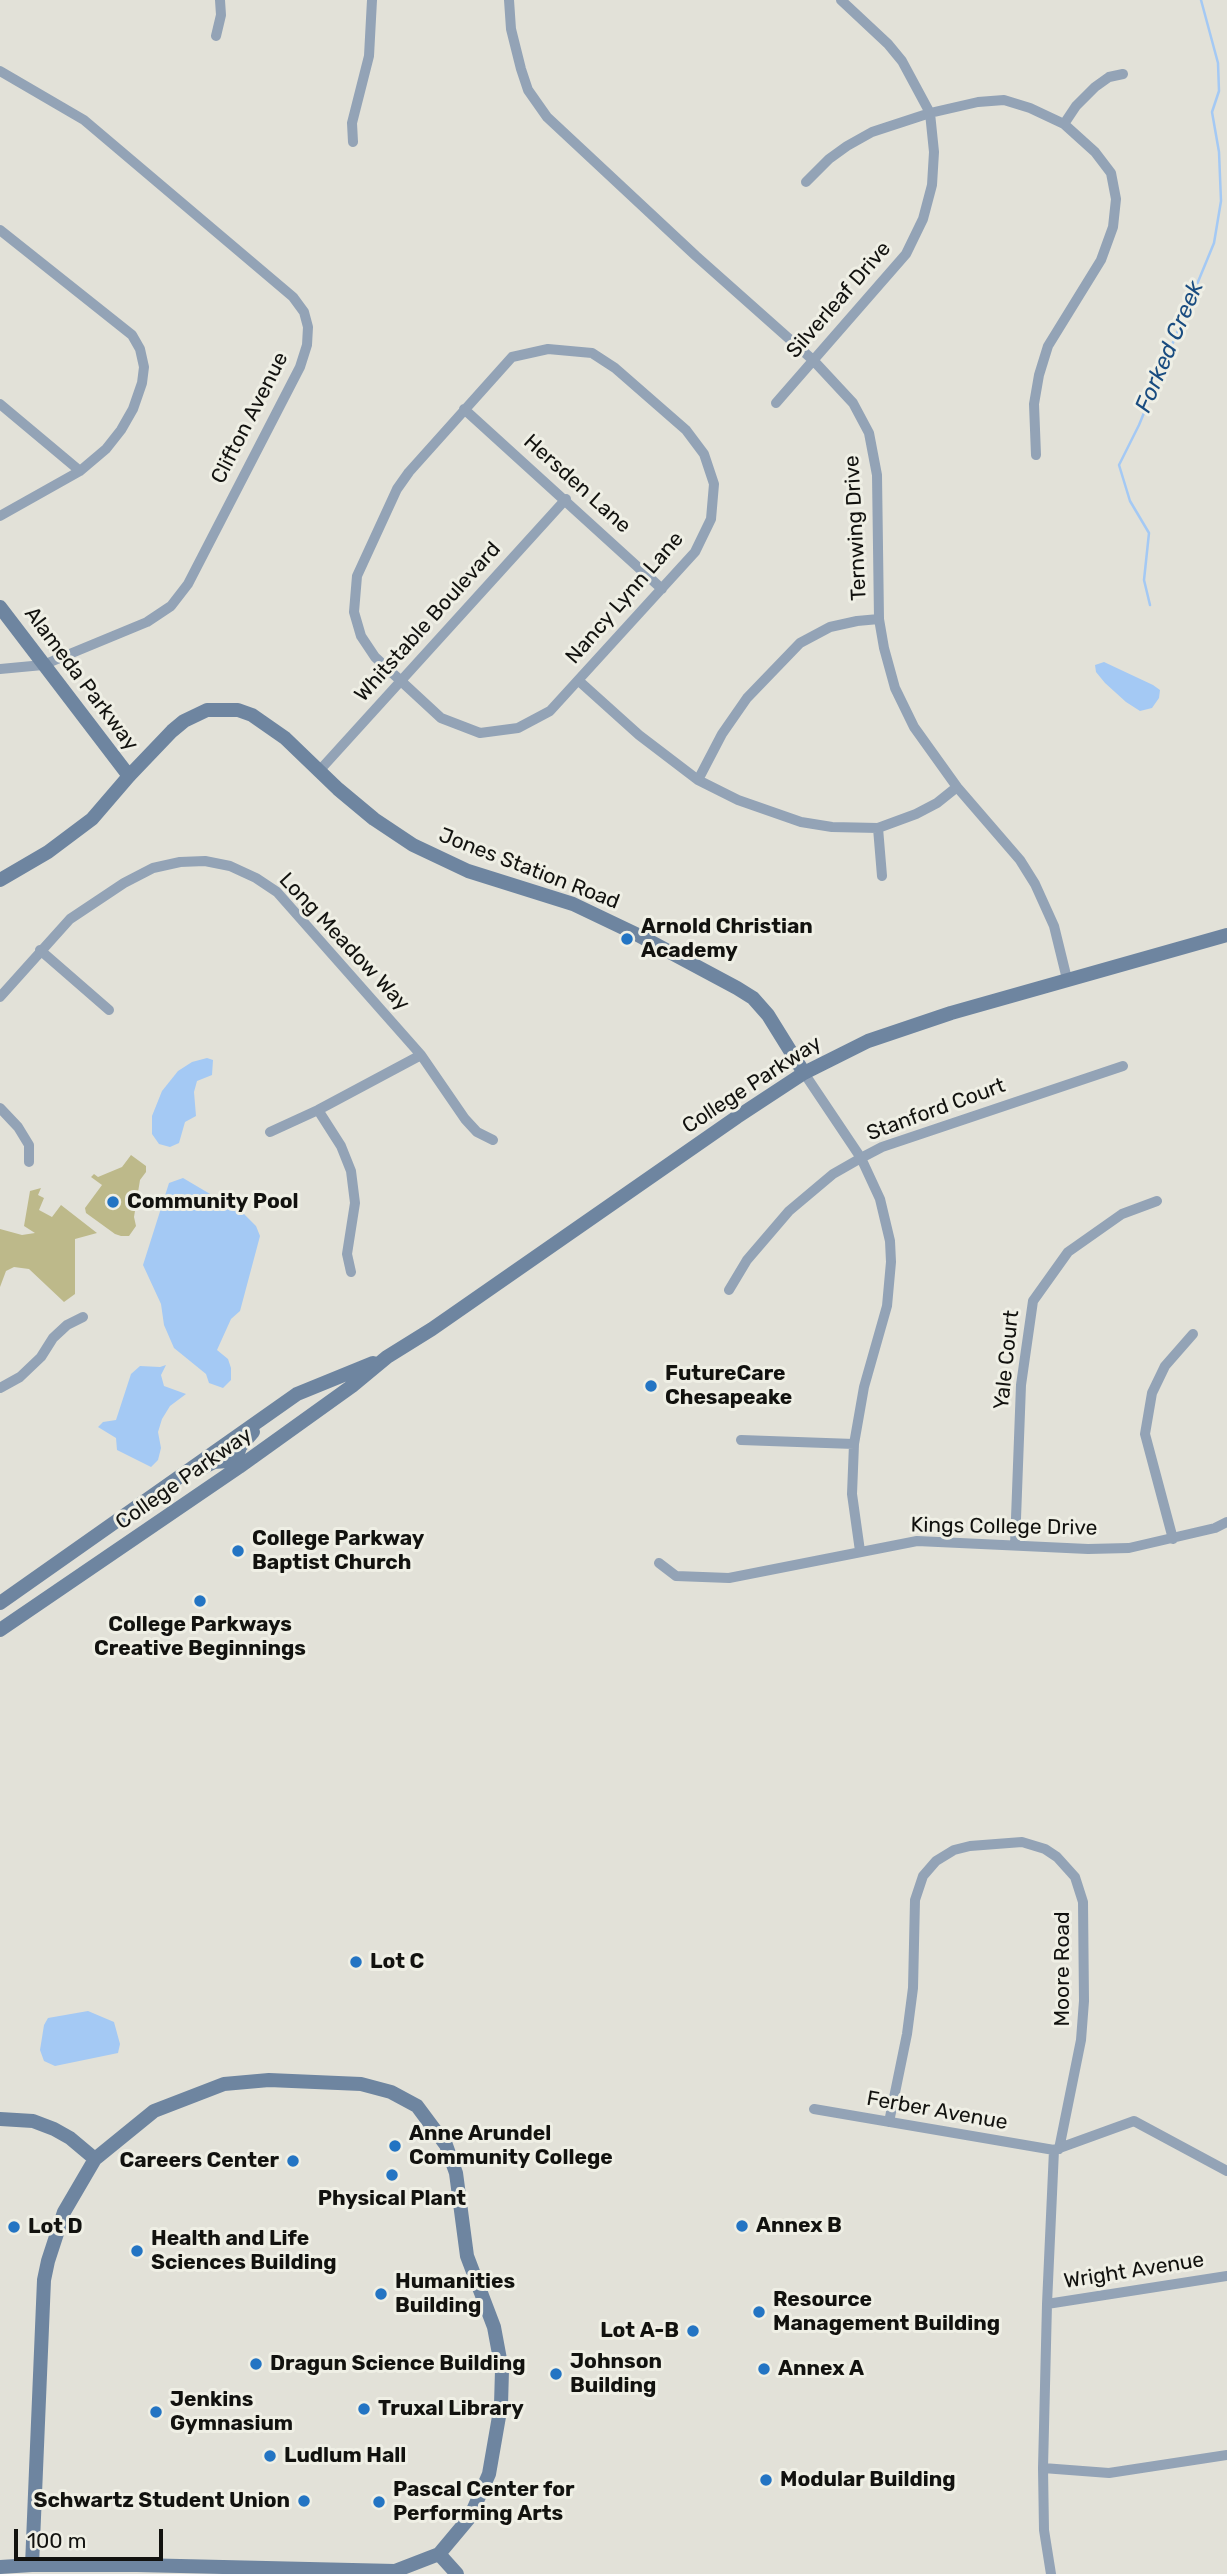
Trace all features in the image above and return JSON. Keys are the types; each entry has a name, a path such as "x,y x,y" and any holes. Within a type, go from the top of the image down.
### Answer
{"street":[{"path":"216,36 221,15 220,0"},
{"path":"353,142 352,122 369,56 372,0"},
{"name":"Ternwing Drive","path":"509,0 511,29 521,69 528,90 547,117 696,256 813,359 853,403 869,433 877,475 879,619 895,688 914,727 957,786 1020,860 1035,884 1054,926 1067,979"},
{"name":"Silverleaf Drive","path":"776,403 906,254 923,219 932,185 934,152 930,113 902,61 888,44 841,0"},
{"name":"Clifton Avenue","path":"0,71 84,120 293,297 304,312 308,327 307,345 300,367 188,584 171,606 147,622 43,665 0,669"},
{"path":"1064,124 1076,106 1095,87 1109,77 1123,74"},
{"path":"806,182 847,146 872,132 930,113 978,102 1004,100 1030,108 1064,124 1095,152 1111,173 1116,199 1113,227 1101,260 1048,346 1034,404 1036,454"},
{"path":"0,230 132,335 140,349 144,367 142,383 133,409 106,449 80,471 0,516"},
{"name":"Nancy Lynn Lane","path":"548,349 592,353 615,368 686,430 704,454 714,484 711,519 695,552 579,681 550,711 518,728 481,733 441,718 375,657 361,636 354,612 357,576 364,555 397,489 408,472 464,409 512,357 548,349"},
{"path":"0,404 80,471"},
{"name":"Hersden Lane","path":"464,409 662,589"},
{"name":"Whitstable Boulevard","path":"319,771 566,499"},
{"name":"Alameda Parkway","path":"0,607 129,776"},
{"path":"698,780 722,734 747,698 800,643 830,627 879,619"},
{"path":"579,681 639,735 698,780 738,800 801,822 832,827 878,828 937,803 957,786"},
{"name":"Jones Station Road","path":"0,880 71,837 92,819 129,776 184,721 208,710 238,710 253,715 285,738 374,819 413,845 468,871 572,904 638,935 753,998 768,1015 804,1073"},
{"path":"878,828 882,876"},
{"name":"Long Meadow Way","path":"0,997 70,919 124,883 153,868 180,862 205,861 230,866 277,892 421,1055 465,1119 477,1132 492,1140"},
{"name":"College Parkway","path":"0,1630 239,1467 352,1386 387,1357 432,1329 737,1116 804,1073 868,1041 951,1013 1227,935"},
{"path":"40,950 109,1010"},
{"path":"270,1132 318,1110 421,1055"},
{"name":"Stanford Court","path":"729,1290 747,1260 789,1211 833,1174 861,1158 882,1147 1123,1066"},
{"path":"804,1073 861,1158 886,1218 891,1262 887,1306 864,1387 854,1444 852,1494 860,1551"},
{"path":"0,1108 18,1127 29,1145 29,1162"},
{"path":"318,1110 341,1146 351,1171 355,1203 347,1254 351,1272"},
{"name":"Yale Court","path":"1014,1545 1021,1385 1033,1301 1068,1252 1122,1214 1157,1201"},
{"path":"0,1388 20,1377 41,1357 53,1338 67,1325 83,1317"},
{"path":"1173,1539 1145,1434 1152,1393 1165,1366 1193,1334"},
{"name":"College Parkway","path":"0,1602 297,1394 387,1357"},
{"path":"239,1467 238,1453 249,1436 297,1394"},
{"path":"741,1440 854,1444"},
{"path":"168,1485 214,1462 227,1461 239,1467"},
{"name":"Kings College Drive","path":"659,1563 676,1576 729,1578 917,1541 1129,1548 1215,1528 1227,1522"},
{"name":"Moore Road","path":"889,2122 908,2034 913,1988 915,1900 923,1876 936,1861 954,1850 970,1846 1021,1842 1045,1849 1058,1857 1075,1877 1083,1902 1084,2001 1081,2040 1057,2149 1047,2304 1043,2468 1044,2530 1051,2574"},
{"path":"0,2567 137,2565 395,2571 439,2554 470,2517 489,2474 501,2405 502,2382 494,2327 467,2256 456,2173 446,2144 417,2106 391,2092 361,2084 269,2080 224,2084 154,2111 95,2159 64,2212 44,2280 32,2565"},
{"name":"Ferber Avenue","path":"814,2109 1057,2149"},
{"path":"0,2119 33,2121 54,2129 70,2138 95,2159"},
{"path":"1057,2149 1134,2121 1227,2171"},
{"name":"Wright Avenue","path":"1047,2304 1227,2276"},
{"path":"1043,2468 1109,2473 1227,2455"},
{"path":"439,2554 457,2574"}],"shaded area":[{"name":"Community Pool","path":"131,1155 146,1166 146,1172 140,1180 134,1217 136,1226 129,1236 121,1236 86,1213 85,1208 102,1185 91,1177 94,1174 98,1177 122,1167"},
{"path":"41,1188 38,1195 44,1198 39,1210 52,1217 61,1205 97,1233 75,1239 75,1294 64,1302 29,1269 14,1267 6,1271 0,1287 0,1229 22,1235 35,1233 24,1226 30,1191"}],"water":[{"path":"1104,662 1160,690 1159,698 1152,708 1140,711 1105,683 1096,672 1095,665"},
{"path":"207,1058 213,1060 212,1075 197,1081 194,1092 196,1116 185,1122 179,1143 170,1147 159,1144 152,1134 152,1116 162,1091 178,1071 192,1062"},
{"path":"183,1178 244,1214 256,1226 260,1236 240,1311 231,1319 217,1350 228,1359 231,1368 231,1380 223,1388 209,1383 206,1374 174,1348 164,1325 161,1304 143,1265 169,1183"},
{"path":"166,1365 161,1375 164,1386 186,1394 170,1406 162,1419 158,1432 161,1448 158,1460 151,1467 117,1450 116,1438 98,1427 103,1422 116,1420 131,1374 140,1366"},
{"path":"88,2011 114,2022 120,2044 118,2053 55,2066 44,2061 40,2050 44,2025 48,2018"}],"waterway":[{"name":"Forked Creek","path":"1150,605 1144,580 1149,533 1130,501 1119,465 1139,425 1214,243 1221,201 1219,152 1212,112 1219,91 1218,63 1201,0"}],"place":[{"name":"Arnold Christian Academy","path":"627,939"},
{"name":"Community Pool","path":"113,1202"},
{"name":"FutureCare Chesapeake","path":"651,1386"},
{"name":"College Parkway Baptist Church","path":"238,1551"},
{"name":"College Parkways Creative Beginnings","path":"200,1601"},
{"name":"Lot C","path":"356,1962"},
{"name":"Anne Arundel Community College","path":"395,2146"},
{"name":"Careers Center","path":"293,2161"},
{"name":"Physical Plant","path":"392,2175"},
{"name":"Annex B","path":"742,2226"},
{"name":"Lot D","path":"14,2227"},
{"name":"Health and Life Sciences Building","path":"137,2251"},
{"name":"Humanities Building","path":"381,2294"},
{"name":"Resource Management Building","path":"759,2312"},
{"name":"Lot A-B","path":"693,2331"},
{"name":"Dragun Science Building","path":"256,2364"},
{"name":"Annex A","path":"764,2369"},
{"name":"Johnson Building","path":"556,2374"},
{"name":"Truxal Library","path":"364,2409"},
{"name":"Jenkins Gymnasium","path":"156,2412"},
{"name":"Ludlum Hall","path":"270,2456"},
{"name":"Modular Building","path":"766,2480"},
{"name":"Schwartz Student Union","path":"304,2501"},
{"name":"Pascal Center for Performing Arts","path":"379,2502"}]}
